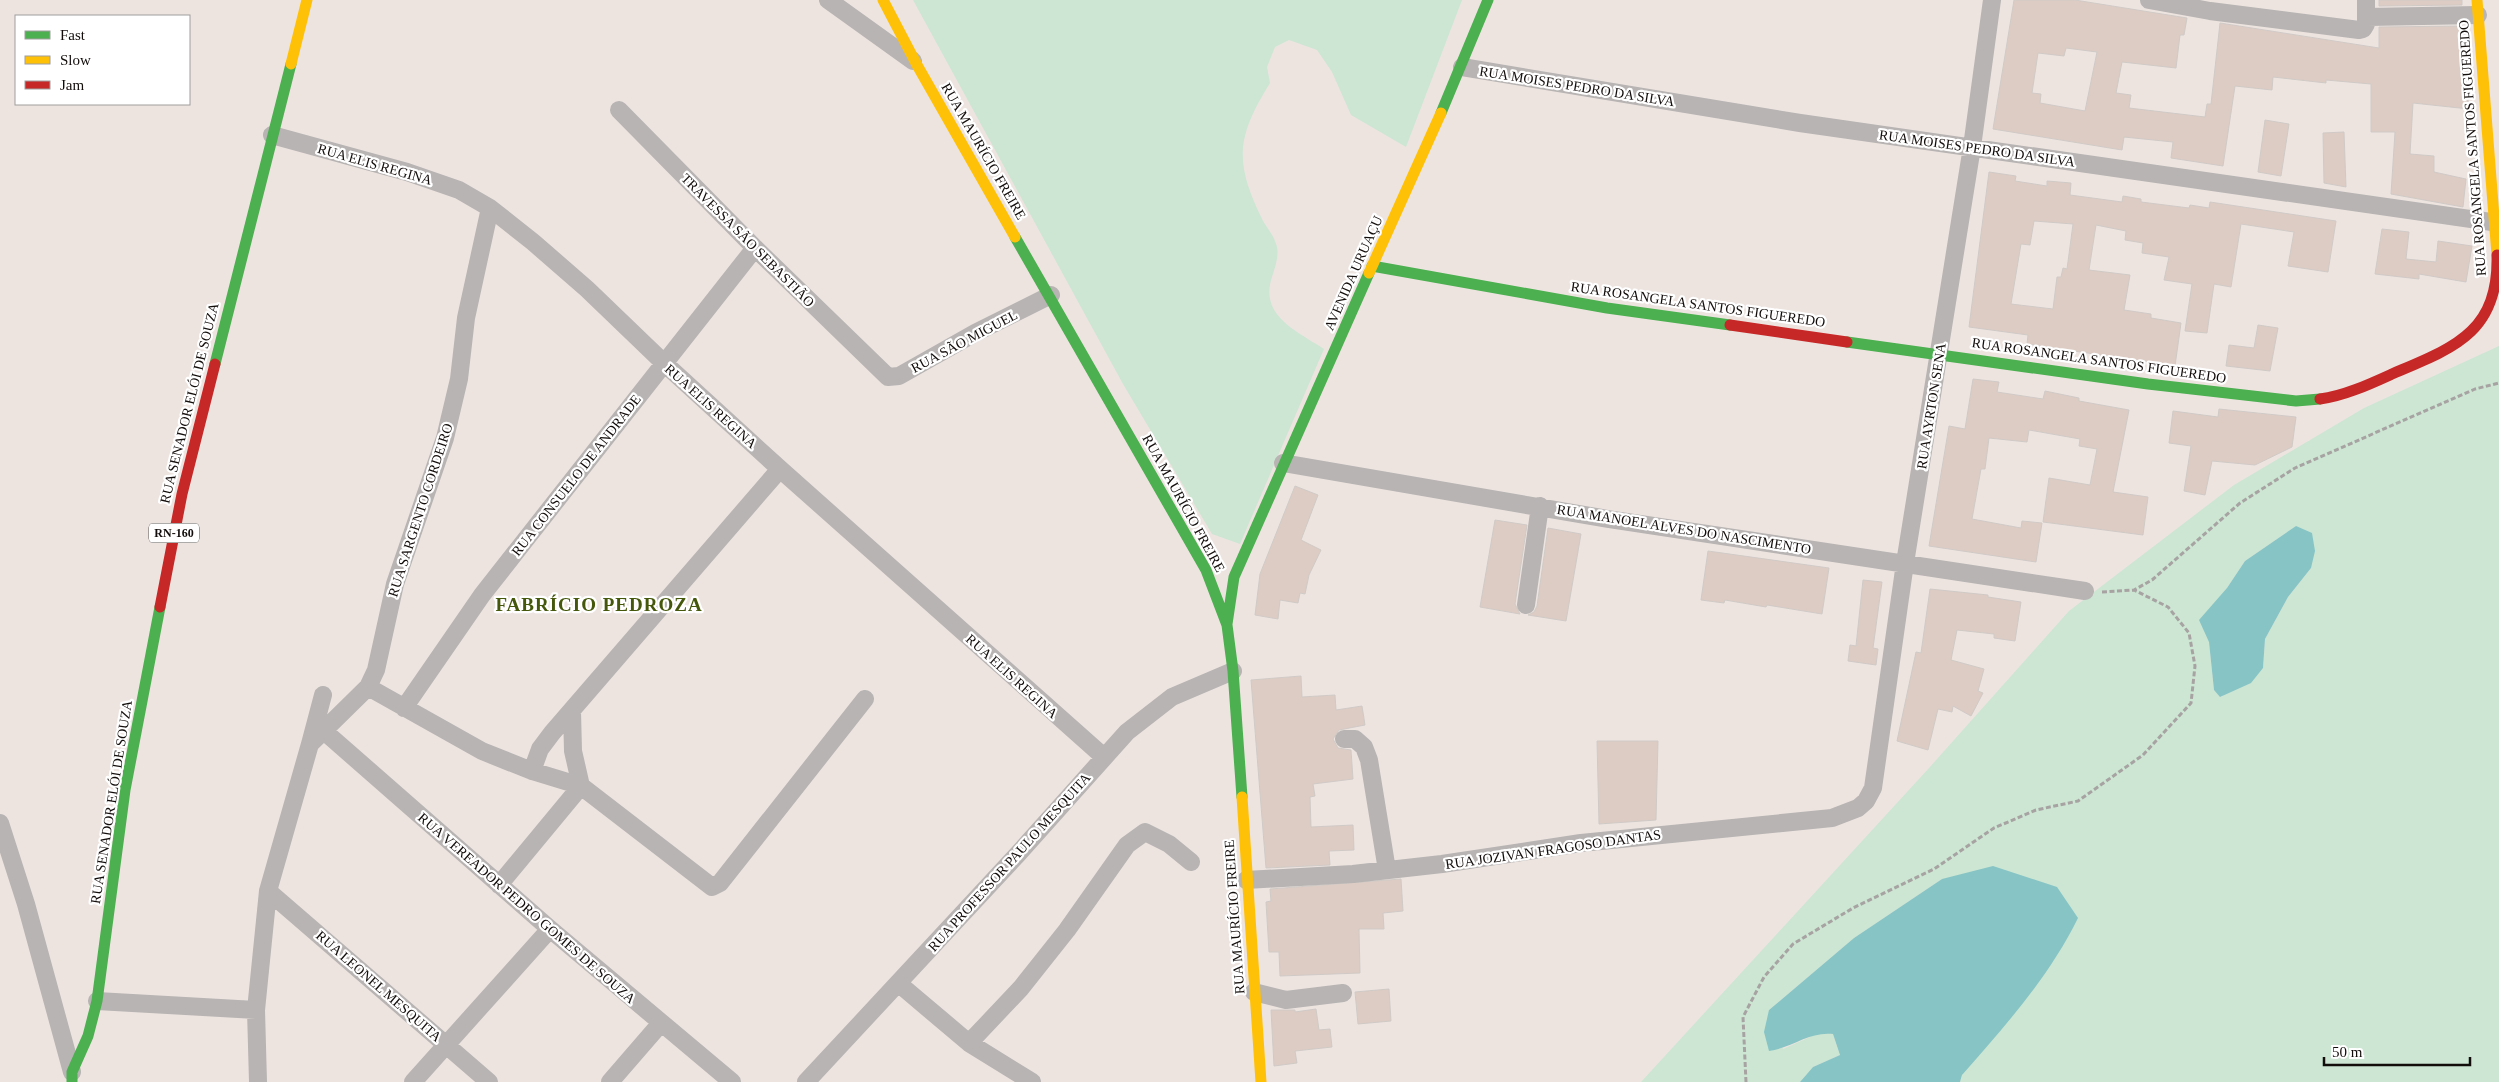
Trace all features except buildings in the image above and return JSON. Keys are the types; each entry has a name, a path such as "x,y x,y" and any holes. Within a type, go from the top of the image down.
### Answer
{"street":[{"name":"RUA SENADOR ELÓI DE SOUZA","path":"72,1077 88,1036 97,1001 125,790 157,615 182,494 307,0"},
{"path":"828,0 917,65"},
{"name":"RUA MAURÍCIO FREIRE","path":"883,0 917,65 1051,296 1206,570 1227,625 1234,671 1246,880 1261,1082"},
{"name":"AVENIDA URUAÇU","path":"1227,625 1234,577 1283,463 1462,67 1488,0"},
{"name":"RUA AYRTON SENA","path":"1858,808 1866,801 1873,788 1905,563 1972,147 1992,0"},
{"path":"2149,0 2210,11 2359,30 2365,27 2367,9 2478,8"},
{"name":"RUA ROSANGELA SANTOS FIGUEREDO","path":"1372,266 1607,308 1939,353 2148,384 2296,401 2328,398 2367,385 2440,354 2461,342 2477,328 2488,312 2495,290 2498,268 2497,223 2478,8"},
{"name":"RUA MOISES PEDRO DA SILVA","path":"1462,67 1790,121 2497,223"},
{"name":"TRAVESSA SÃO SEBASTIÃO","path":"619,110 755,248 879,368"},
{"name":"RUA ELIS REGINA","path":"272,135 407,172 459,190 490,208 580,283 780,470 1104,757"},
{"name":"RUA SARGENTO CORDEIRO","path":"310,744 325,732 368,688 376,670 395,584 445,438 459,379 466,318 490,208"},
{"name":"RUA CONSUELO DE ANDRADE","path":"404,708 482,595 755,248"},
{"name":"RUA SÃO MIGUEL","path":"879,368 888,377 896,378 974,333 1051,296"},
{"name":"RUA MANOEL ALVES DO NASCIMENTO","path":"1283,463 1608,519 2085,591"},
{"path":"532,771 540,749 780,470"},
{"path":"1526,605 1540,506"},
{"path":"1195,551 1214,562"},
{"path":"1229,564 1242,558"},
{"name":"RUA PROFESSOR PAULO MESQUITA","path":"806,1082 1127,732 1172,697 1234,671"},
{"path":"368,688 482,751 532,771 581,786 709,886 714,887 720,883 865,699"},
{"path":"258,1082 256,1010 268,891 323,695"},
{"path":"572,711 574,751 581,786"},
{"name":"RUA VEREADOR PEDRO GOMES DE SOUZA","path":"325,732 550,930 732,1082"},
{"path":"1344,739 1355,739 1364,747 1369,760 1387,870"},
{"path":"499,885 581,786"},
{"name":"RUA JOZIVAN FRAGOSO DANTAS","path":"1246,880 1353,874 1442,864 1581,843 1832,818 1858,808"},
{"path":"969,1043 1021,988 1067,930 1127,845 1145,832 1169,844 1192,862"},
{"path":"2,835 26,904 72,1077"},
{"name":"RUA LEONEL MESQUITA","path":"268,891 489,1082"},
{"path":"413,1082 550,930"},
{"path":"898,983 969,1043 1032,1082"},
{"path":"1254,992 1286,1000 1343,993"},
{"path":"97,1001 256,1010"},
{"path":"610,1082 661,1023"}],"path":[{"path":"2085,591 2112,593 2134,590 2152,580 2240,503 2295,468 2475,389 2499,383"},
{"path":"1746,1082 1743,1017 1764,977 1793,944 1853,908 1934,869 1994,828 2036,810 2078,801 2143,755 2191,703 2195,666 2189,633 2168,608 2134,590"}],"green space":[{"path":"913,0 1462,0 1406,147 1351,115 1332,72 1317,50 1289,40 1275,47 1267,67 1270,83 1250,119 1245,135 1243,150 1244,166 1247,182 1254,200 1263,221 1274,238 1277,248 1277,260 1269,291 1271,302 1283,321 1292,329 1324,349 1240,544 1212,534 1123,384"},
{"path":"2499,346 2499,1082 1960,1082 1962,1076 1942,879 1854,938 1769,1010 1783,1049 1821,1032 1833,1034 1840,1055 1813,1067 1800,1082 1641,1082 1929,768 2069,611 2234,485 2364,408","holes":["2296,526 2311,568 2288,597 2265,639 2263,668 2221,697 2214,690 2209,642 2227,588 2245,561"]}],"water":[{"path":"2296,526 2312,533 2315,551 2311,568 2288,597 2265,639 2263,668 2251,683 2220,697 2214,690 2209,642 2199,620 2227,588 2245,561"},
{"path":"1993,866 2057,887 2078,918 2054,961 2040,981 1962,1075 1960,1082 1800,1082 1813,1067 1840,1055 1833,1034 1808,1037 1785,1047 1769,1051 1764,1032 1769,1010 1854,938 1942,879"}],"traffic: fast":[{"path":"1441,113 1488,0"},
{"path":"215,364 291,64"},
{"path":"1015,237 1206,570 1227,625 1233,671 1242,797"},
{"path":"1372,266 1607,308 1730,325"},
{"path":"1227,624 1234,577 1369,273"},
{"path":"1847,342 2148,384 2296,401 2320,399"},
{"path":"72,1082 72,1072 88,1036 97,1001 125,790 160,607"}],"traffic: slow":[{"path":"291,64 307,0"},
{"path":"883,0 917,65 1015,237"},
{"path":"2477,0 2497,255"},
{"path":"1369,273 1441,113"},
{"path":"1242,797 1261,1082"}],"traffic: jam":[{"path":"2320,399 2357,389 2414,365 2453,345 2468,334 2481,320 2490,303 2496,281 2497,255"},
{"path":"1730,325 1847,342"},
{"path":"160,607 182,494 215,364"}],"district":[{"name":"FABRÍCIO PEDROZA","path":"599,604"}]}
